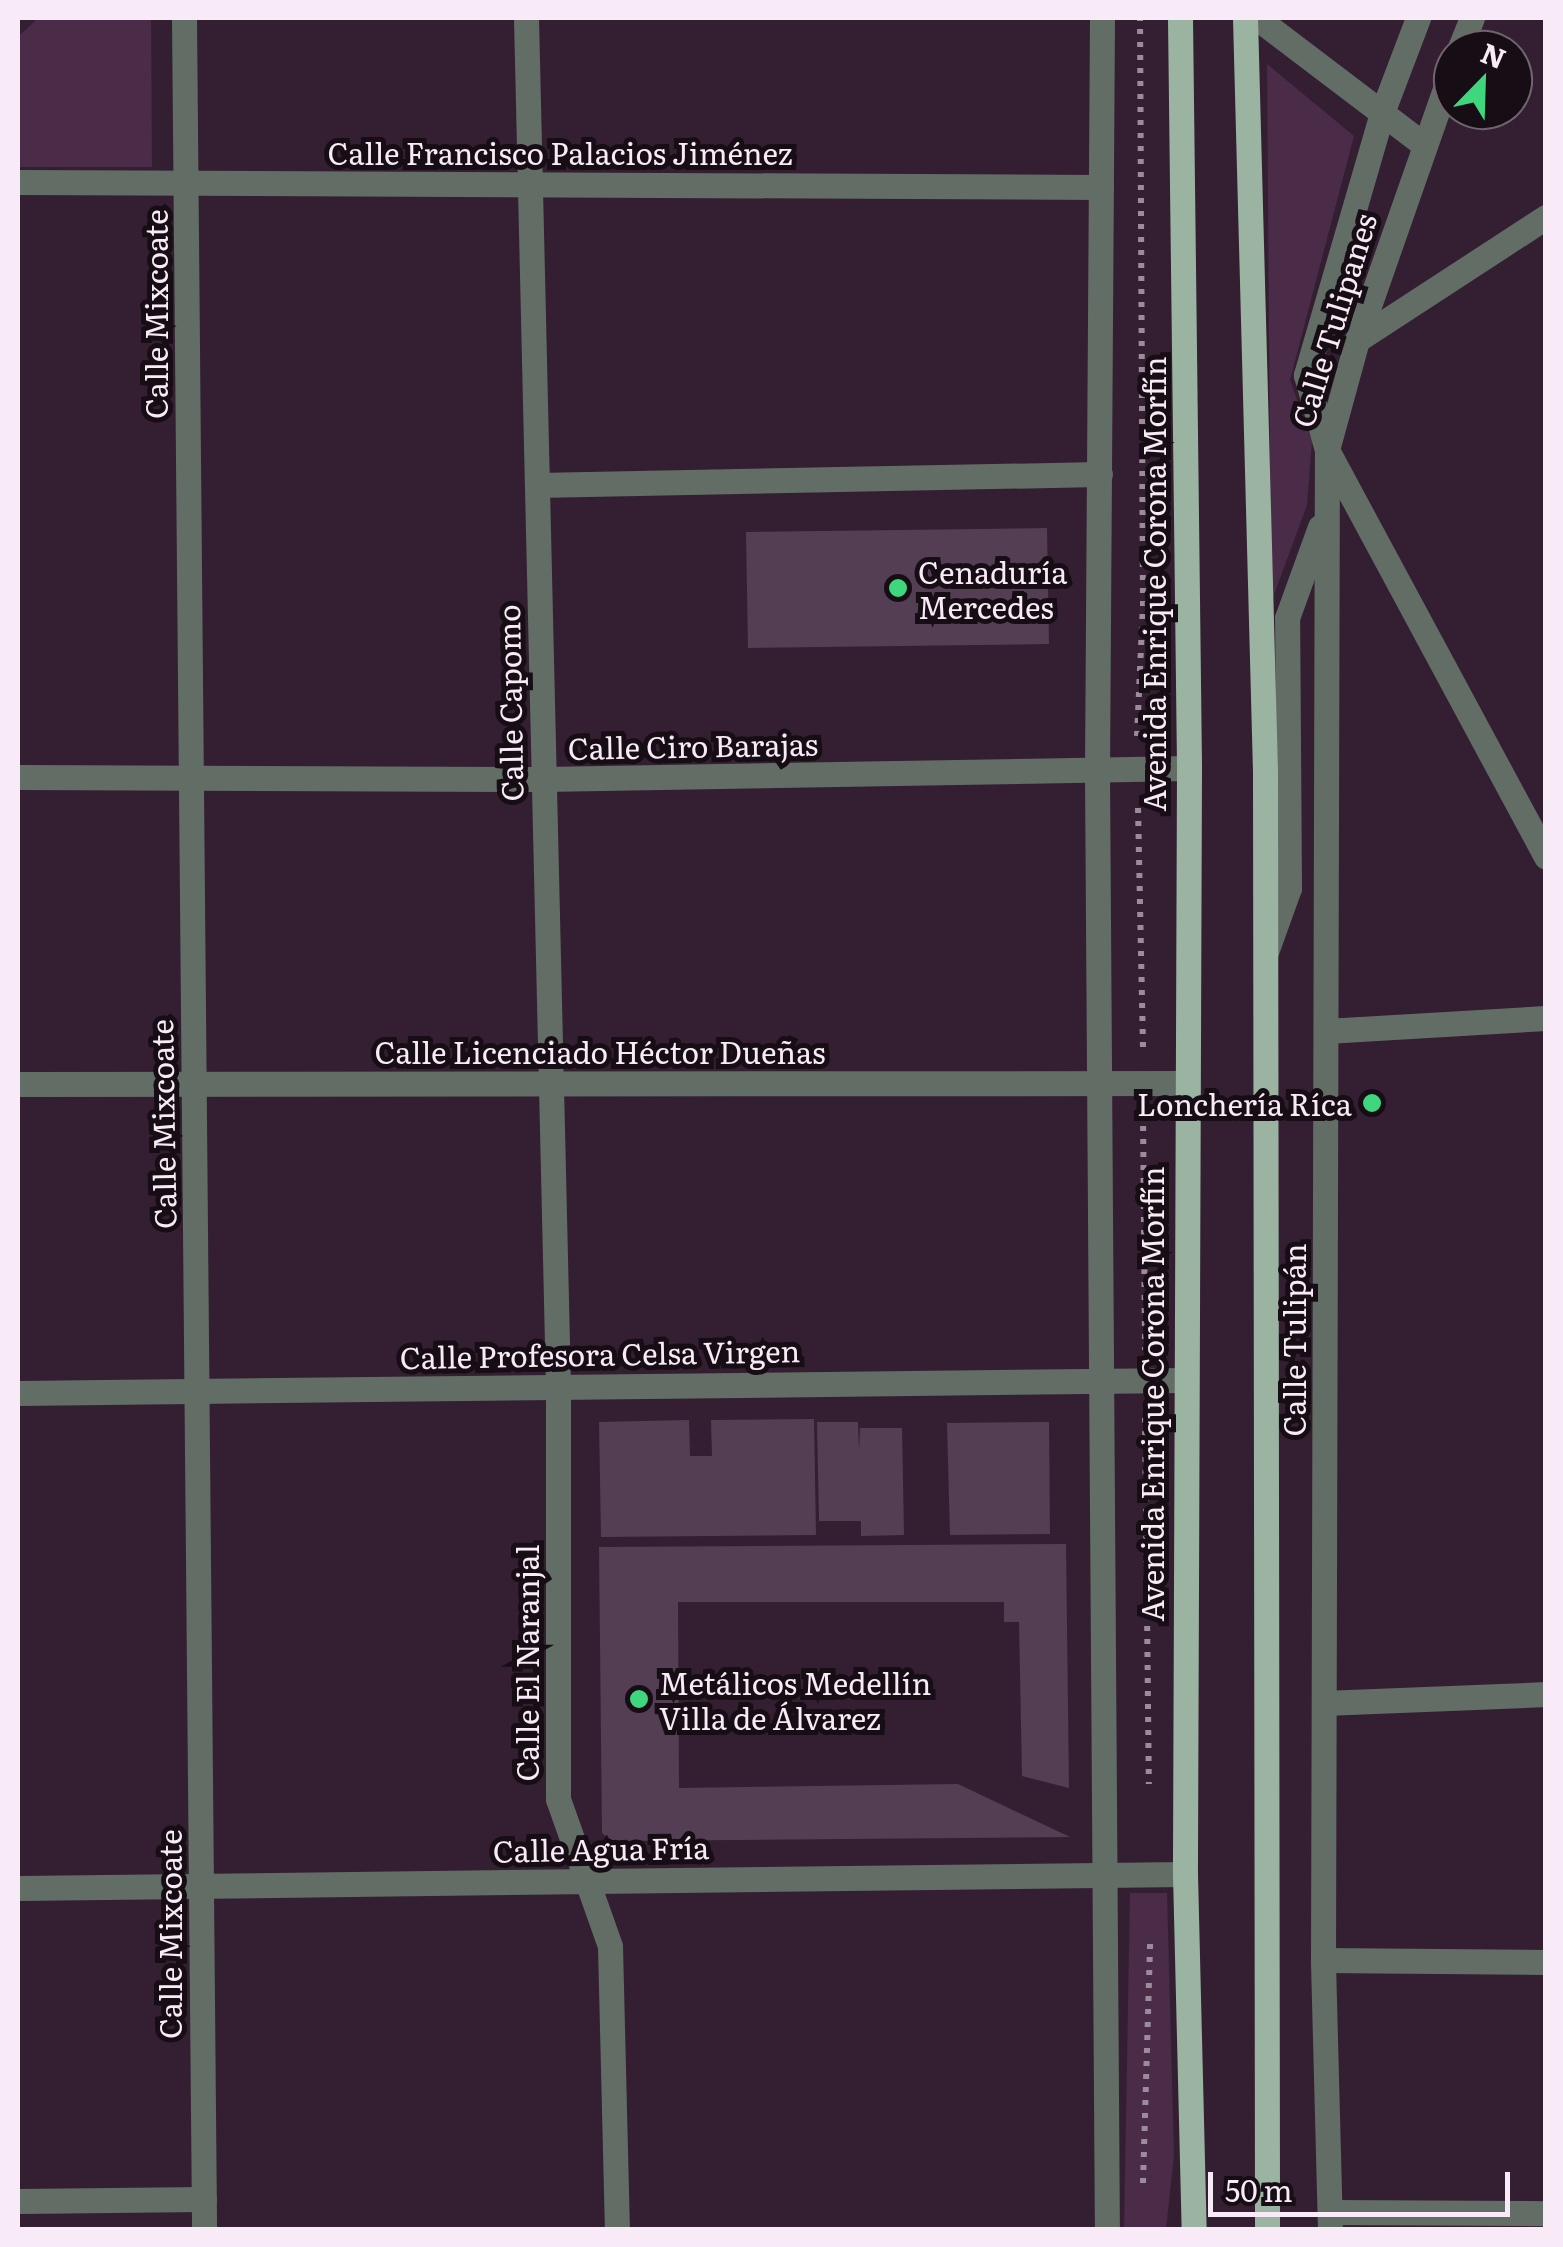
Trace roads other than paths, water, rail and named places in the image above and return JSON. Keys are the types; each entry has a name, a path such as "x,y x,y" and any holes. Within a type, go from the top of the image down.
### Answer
{"main road":[{"name":"Avenida Enrique Corona Morfín","path":"1180,18 1188,768 1183,1084 1185,1874 1194,2230"},
{"path":"1245,18 1264,956 1267,2230"}],"street":[{"name":"Calle Mixcoate","path":"184,18 204,2230"},
{"name":"Calle Capomo","path":"526,18 558,1386"},
{"name":"Avenida Enrique Corona Morfín","path":"1102,18 1097,774 1106,1380 1107,2230"},
{"path":"1257,18 1423,144"},
{"name":"Calle Tulipanes","path":"1327,450 1306,375 1382,113 1418,18"},
{"name":"Calle Tulipanes","path":"1327,450 1357,340 1433,118"},
{"name":"Calle Francisco Palacios Jiménez","path":"18,182 1101,187"},
{"path":"1357,340 1546,217"},
{"path":"1327,450 1546,857"},
{"name":"Calle Tulipán","path":"1327,450 1323,1960 1330,2221"},
{"path":"537,485 1100,474"},
{"path":"1264,956 1290,888 1287,618 1327,507"},
{"name":"Calle Ciro Barajas","path":"18,777 543,779 1097,774 1188,768"},
{"path":"1326,1031 1546,1018"},
{"name":"Calle Licenciado Héctor Dueñas","path":"18,1084 1183,1084"},
{"name":"Calle Profesora Celsa Virgen","path":"18,1393 1184,1380"},
{"name":"Calle El Naranjal","path":"558,1386 558,1799 591,1881 610,1946 618,2230"},
{"path":"1324,1704 1546,1694"},
{"name":"Calle Agua Fría","path":"18,1888 1185,1874"},
{"path":"1323,1960 1546,1962"},
{"path":"18,2201 204,2199"},
{"path":"1330,2221 1546,2213"}],"place":[{"name":"Cenaduría Mercedes","path":"898,588"},
{"name":"Lonchería Ríca","path":"1372,1103"},
{"name":"Metálicos Medellín Villa de Álvarez","path":"639,1699"}]}
